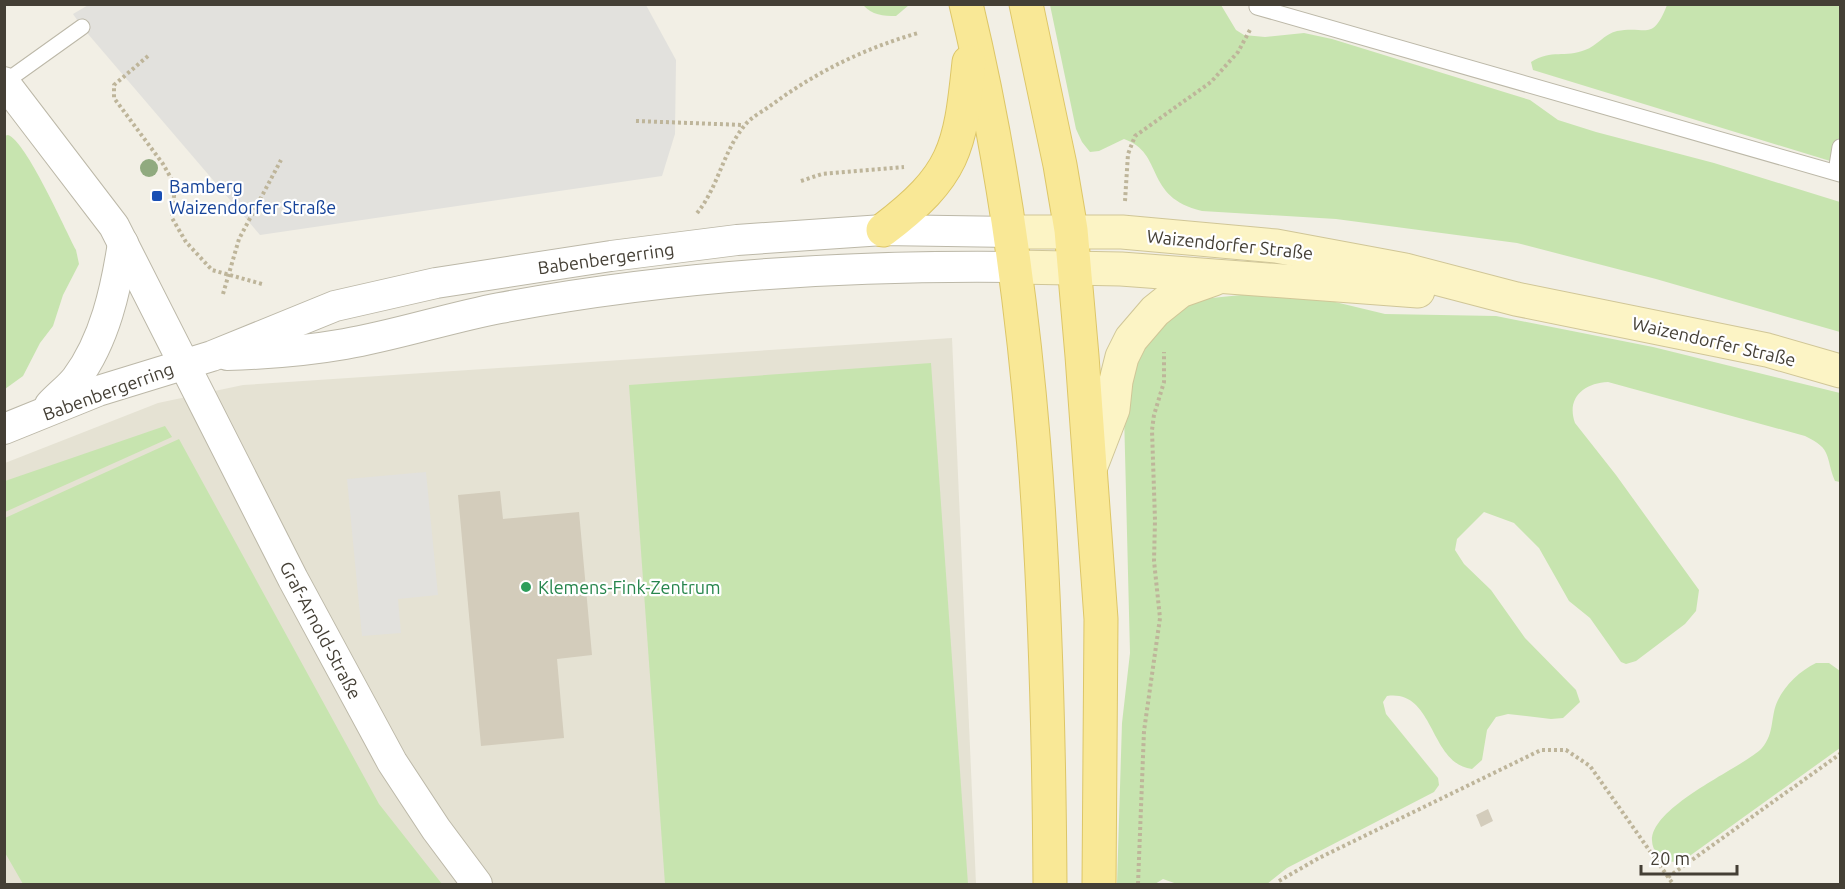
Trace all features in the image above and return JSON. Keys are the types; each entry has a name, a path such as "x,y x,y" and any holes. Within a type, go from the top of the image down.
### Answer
{"main road":[{"path":"1026,4 1058,154 1071,230 1091,466 1101,619 1099,885"},
{"path":"883,230 924,196 956,147 963,121 969,18"},
{"path":"969,18 1012,232 1038,492 1046,622 1050,885"},
{"name":"Waizendorfer Straße","path":"1012,232 1071,230 1276,246 1405,270 1516,299 1767,350 1840,371"},
{"name":"Waizendorfer Straße","path":"1016,267 1224,276 1516,299"},
{"path":"1091,466 1113,409 1118,373 1131,339 1155,311 1180,291 1224,276"}],"street":[{"name":"Graf-Arnold-Straße","path":"5,82 114,226 293,579 392,762 436,829 477,885"},
{"name":"Babenbergerring","path":"4,429 98,391 212,356 335,306 435,283 611,256 737,240 883,230 1012,232"},
{"path":"39,415 76,380 90,356 116,291 123,243"},
{"name":"Babenbergerring","path":"212,356 277,354 346,344 499,308 720,279 921,266 1016,267"}],"lane":[{"path":"1257,7 1838,173 1840,147"},
{"path":"5,82 82,27"}],"path":[{"path":"1128,154 1135,136 1211,82 1238,52 1252,26 1257,7"},
{"path":"696,215 707,201 729,151 745,124 811,76 880,44 918,33"},
{"path":"148,56 114,85 114,98 163,164 175,185 171,218 186,242 212,270 262,284"},
{"path":"636,121 745,124"},
{"path":"223,294 239,239 281,160"},
{"path":"801,181 822,174 947,163"},
{"path":"1138,885 1144,731 1157,656 1160,618 1154,561 1152,430 1164,382"},
{"path":"1279,881 1387,824 1541,750 1550,748 1566,750 1590,766 1673,885"},
{"path":"1668,877 1840,754"}],"shaded area":[{"path":"90,4 646,5 676,60 675,134 662,176 260,235 82,27 73,14"},
{"path":"952,338 976,884 5,884 5,463 158,403 243,385"},
{"path":"426,472 438,595 398,599 401,633 362,636 347,479"}],"green space":[{"path":"863,5 909,5 896,16 887,16 870,11"},
{"path":"1050,5 1221,5 1236,30 1244,35 1265,37 1304,33 1332,39 1530,100 1558,120 1714,163 1840,202 1840,332 1656,279 1517,243 1336,219 1202,211 1183,204 1162,186 1145,154 1137,146 1124,139 1099,151 1090,152 1082,142 1076,129"},
{"path":"1667,5 1840,5 1840,164 1533,70 1531,62 1539,58 1585,50 1617,31 1648,30 1657,24"},
{"path":"8,135 16,141 35,168 76,250 79,264 63,295 53,326 40,343 23,376 5,389 4,136"},
{"path":"1251,294 1331,301 1385,314 1496,316 1653,347 1840,393 1840,482 1835,481 1824,450 1805,436 1608,382 1591,385 1575,399 1573,414 1575,423 1616,475 1699,590 1696,611 1685,624 1636,661 1626,664 1621,662 1590,618 1569,601 1539,548 1514,523 1484,512 1457,539 1455,550 1464,564 1491,590 1525,638 1576,690 1580,702 1563,718 1551,719 1508,714 1496,717 1487,730 1482,760 1472,769 1458,764 1447,754 1424,715 1414,704 1403,697 1387,696 1383,702 1386,714 1438,778 1439,785 1434,792 1287,868 1267,884 1177,884 1163,879 1155,884 1117,884 1122,723 1130,653 1124,413 1139,349 1178,309 1202,299"},
{"path":"931,363 968,884 665,884 629,385"},
{"path":"165,426 172,437 5,512 5,481"},
{"path":"179,439 379,804 442,884 23,884 4,851 5,518"},
{"path":"1816,663 1829,663 1840,671 1840,748 1684,860 1670,862 1662,859 1652,841 1657,826 1670,810 1690,795 1762,748 1769,736 1781,694 1794,678"}],"building":[{"name":"Klemens-Fink-Zentrum","path":"500,491 503,519 579,512 592,655 557,659 564,738 481,746 458,495"},
{"path":"1488,809 1493,821 1481,827 1476,815"}],"place":[{"name":"Bamberg Waizendorfer Straße","path":"157,196"},
{"name":"Klemens-Fink-Zentrum","path":"526,587"}]}
